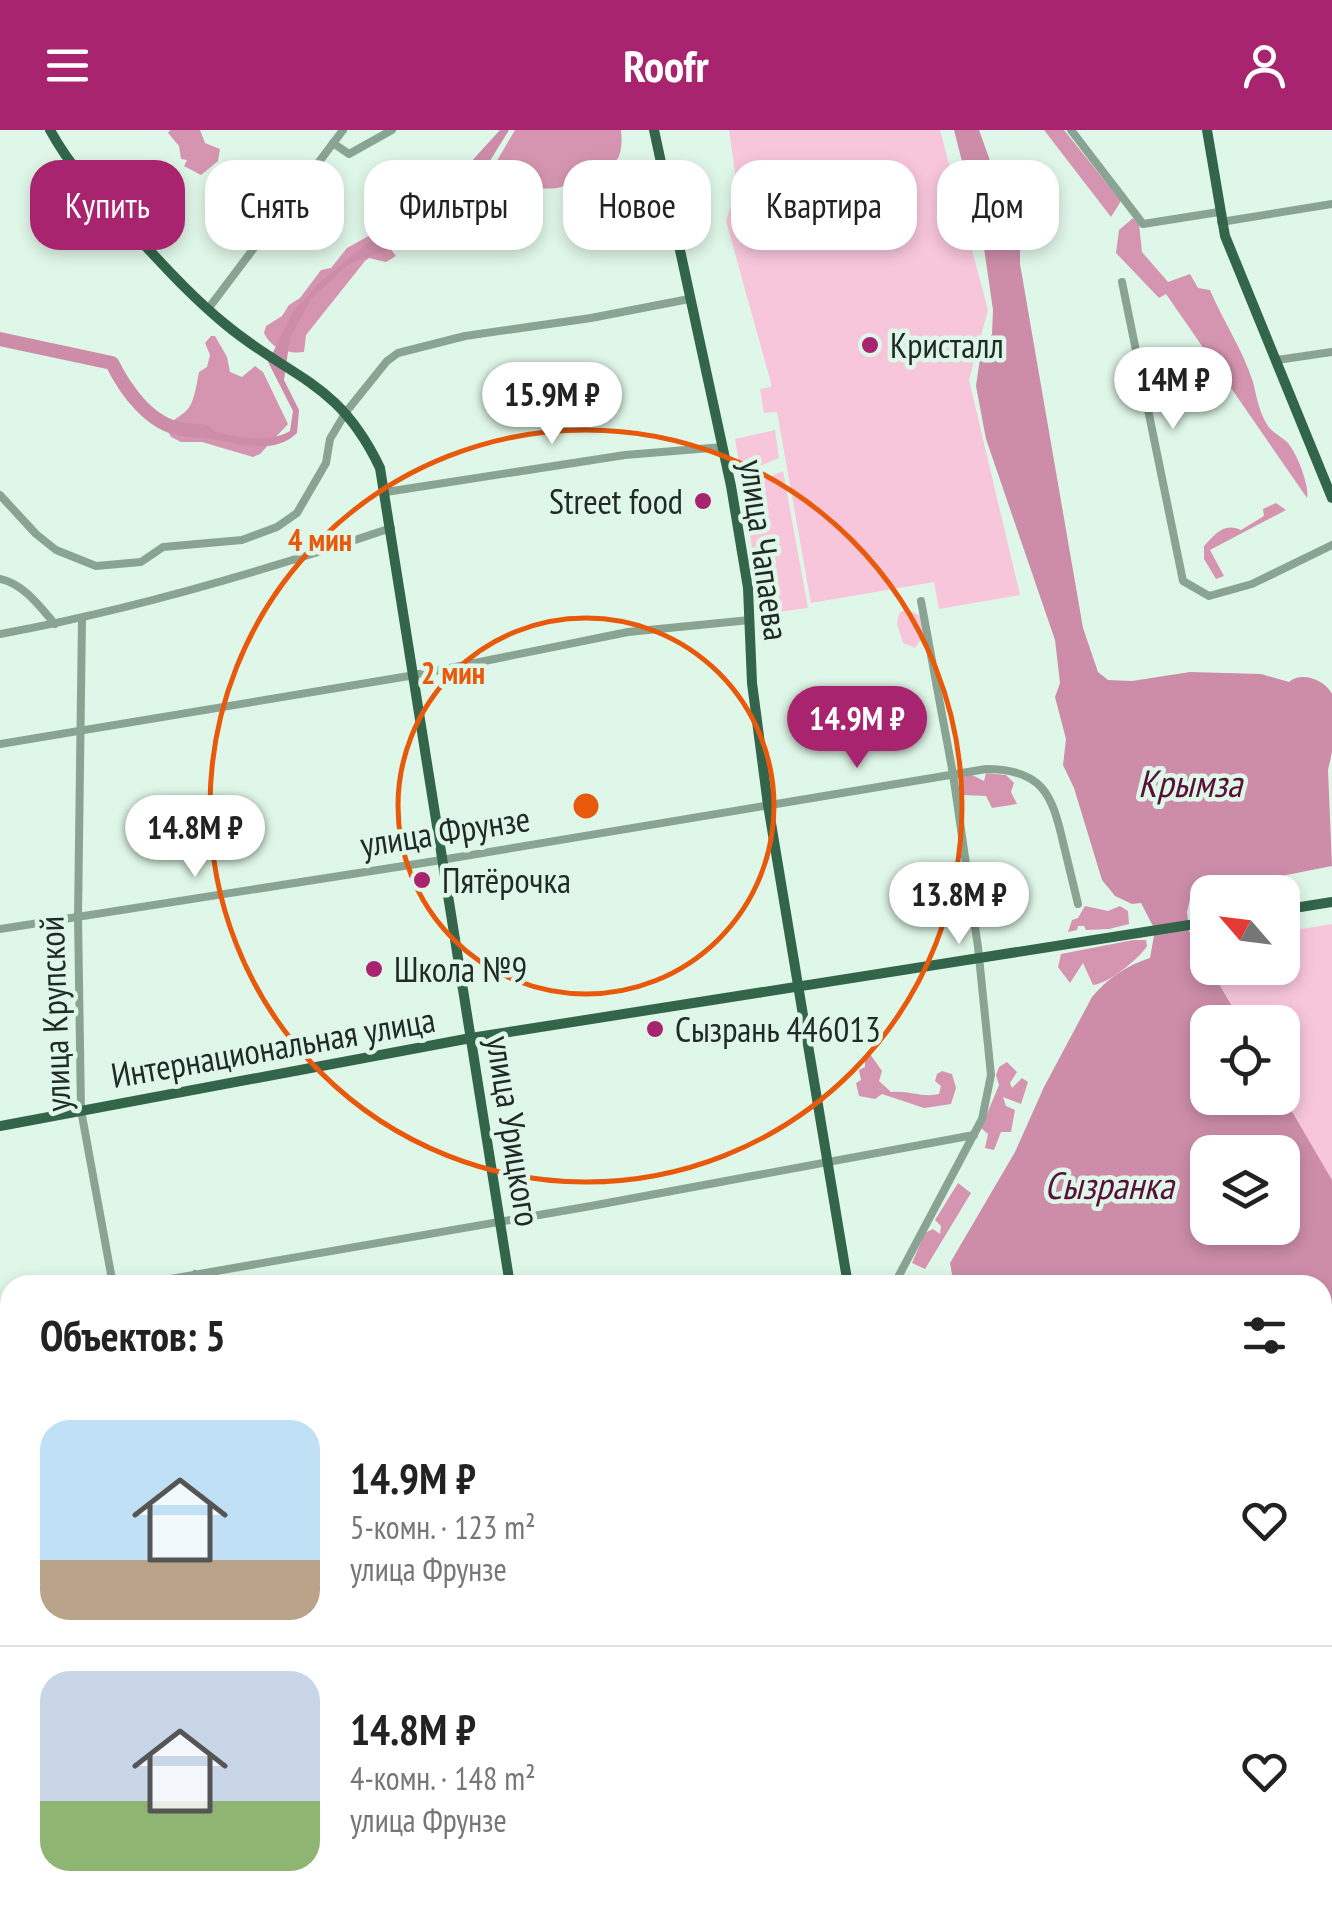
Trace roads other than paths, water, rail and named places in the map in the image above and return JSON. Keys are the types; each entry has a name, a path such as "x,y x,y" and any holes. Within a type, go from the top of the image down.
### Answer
{"main road":[{"name":"улица Урицкого","path":"50,130 95,192 208,309 293,368 346,412 372,451 386,492 508,1275"},
{"name":"улица Чапаева","path":"654,130 723,447 748,588 752,682 768,804 846,1275"},
{"path":"1206,130 1220,217 1332,498"},
{"path":"1300,907 1332,902"},
{"name":"Интернациональная улица","path":"0,1126 470,1038 1190,924"}],"street":[{"path":"208,309 343,130"},
{"path":"333,143 348,154 392,130"},
{"path":"1070,130 1143,224 1332,204"},
{"path":"1122,282 1183,581 1208,596 1252,584 1332,545"},
{"path":"0,495 56,550 96,566 140,562 163,547 242,540 277,527 297,512 319,478 330,439 346,412 398,353 465,336 688,299"},
{"path":"1278,360 1332,352"},
{"path":"386,492 625,455 723,447"},
{"path":"0,634 82,619 306,557 391,528"},
{"path":"0,579 9,580 33,598 55,624"},
{"path":"899,1275 982,1119 991,1075 953,774 921,601"},
{"name":"улица Крупской","path":"82,619 78,917 81,1110 111,1275"},
{"path":"0,744 414,675 628,632 750,620"},
{"name":"улица Фрунзе","path":"0,929 986,769 1017,772 1048,793 1078,904"},
{"path":"190,1275 974,1135"}],"water":[{"path":"500,130 509,130 491,160 473,160"},
{"path":"954,130 979,130 990,160 962,160"},
{"path":"364,246 364,250 388,250 349,264 312,298 290,338 284,380 299,410 297,433 286,441 260,446 189,434 189,427 254,438 290,431 293,411 268,362 294,311 320,282"},
{"name":"Сызранка","path":"984,250 1020,250 1083,628 1098,672 1108,680 1132,681 1190,672 1261,674 1289,682 1306,677 1324,685 1332,694 1332,752 1328,770 1332,866 1287,875 1190,875 1187,912 1190,985 1220,985 1231,1005 1190,1005 1190,1115 1294,1115 1332,1180 1332,1275 952,1275 950,1263 1015,1152 1092,997 1118,973 1150,958 1155,930 1141,903 1132,904 1115,896 1102,880 1074,788 1063,765 1066,739 1055,697 1060,683 1055,640 986,439 976,386 980,358 992,334 993,310"}],"waterway":[{"name":"Крымза","path":"0,339 112,363 131,394 149,413 169,426 206,432"}],"place":[{"name":"Кристалл","path":"870,345"},
{"name":"Street food","path":"703,501"},
{"name":"Пятёрочка","path":"422,880"},
{"name":"Школа №9","path":"374,969"},
{"name":"Сызрань 446013","path":"655,1029"}]}
